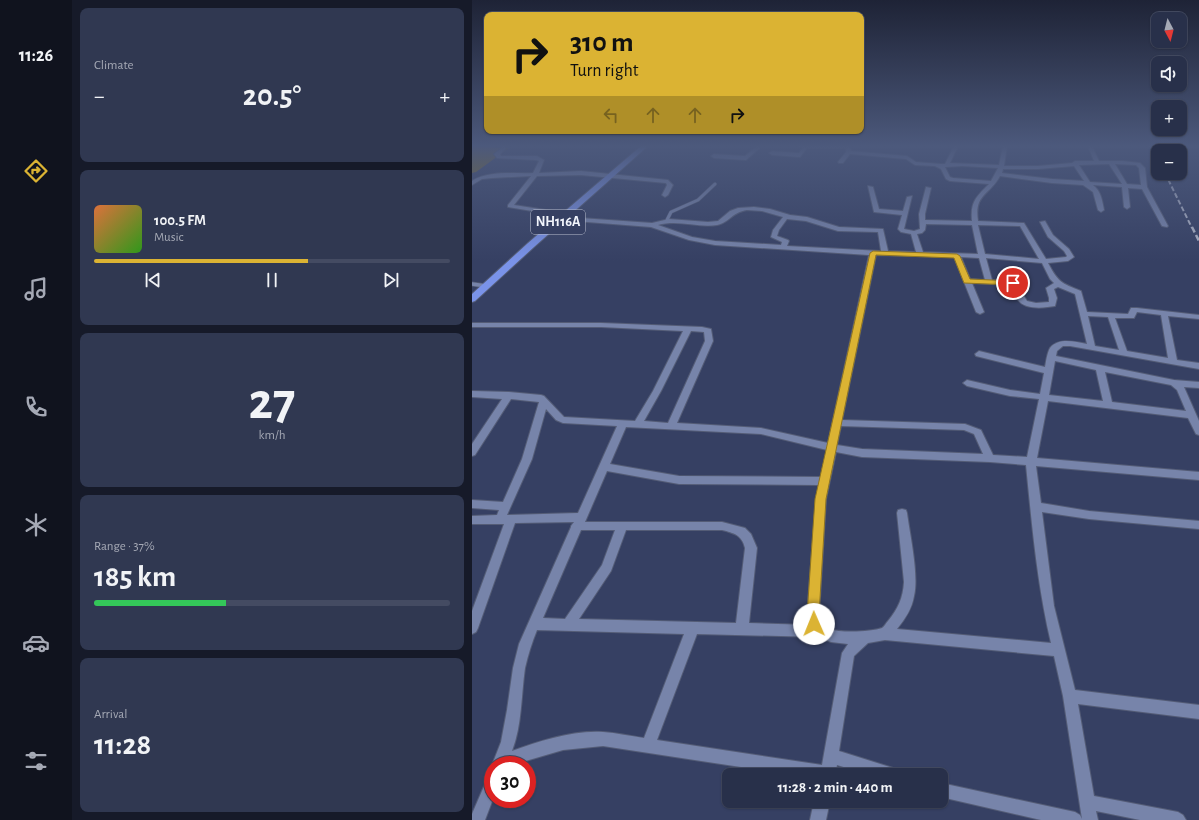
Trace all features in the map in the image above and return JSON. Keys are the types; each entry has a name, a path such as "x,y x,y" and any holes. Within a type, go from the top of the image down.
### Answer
{"highway":[{"name":"NH116A","path":"472,299 601,184"}],"street":[{"path":"527,184 510,206 563,217 652,225 702,242 783,248 884,254 982,256 1044,261 1064,260 1071,257 1067,250 1050,236 1043,222"},
{"path":"665,195 670,184"},
{"path":"989,282 982,256 973,208 982,193 991,184"},
{"path":"1087,184 1092,186 1096,191 1101,210"},
{"path":"1116,184 1144,186 1165,226"},
{"path":"1125,185 1127,192 1127,207"},
{"path":"870,187 874,208 876,211 905,213"},
{"path":"910,197 901,229 914,233 922,231 923,208 928,188"},
{"path":"652,225 667,220 717,223 724,221 736,210 773,210 789,217 807,219 838,229 881,230 884,254"},
{"path":"783,248 785,240 774,236 782,221 789,217"},
{"path":"923,222 1022,224 1053,279 1058,284 1078,293 1092,348"},
{"path":"914,233 920,255"},
{"path":"818,631 814,624 813,615 819,515 824,482 838,423 873,253"},
{"path":"957,256 980,312"},
{"path":"967,281 1013,283 1016,286 1022,300 1033,304 1052,304 1053,298 1050,288 1058,284"},
{"path":"1084,314 1131,316 1134,310 1137,310 1199,317"},
{"path":"1164,313 1173,361"},
{"path":"1111,316 1124,353"},
{"path":"472,325 601,325 708,331 710,335 709,341 672,425"},
{"path":"638,423 657,391 688,329"},
{"path":"1090,820 1070,696 1043,573 1031,462 1052,358 1054,350 1060,344 1070,344 1199,366"},
{"path":"979,354 1049,371"},
{"path":"1052,358 1174,383 1199,385"},
{"path":"1100,368 1108,404"},
{"path":"967,382 1010,393 1192,415"},
{"path":"1174,383 1181,389 1199,432"},
{"path":"472,394 534,396 541,398 559,418 563,420 760,431 832,448 862,453 990,458 1199,476"},
{"path":"472,452 509,395"},
{"path":"472,628 506,519 506,506 527,459 544,401"},
{"path":"503,756 512,724 519,668 525,644 623,423"},
{"path":"838,423 965,427 978,432 990,458"},
{"path":"603,467 679,480 824,482"},
{"path":"472,504 506,506"},
{"path":"1036,507 1089,515 1199,525"},
{"path":"886,634 905,610 910,593 902,513"},
{"path":"472,520 506,519 578,522 622,526 722,526 736,528 748,537 751,548 742,628"},
{"path":"569,624 607,567 622,526"},
{"path":"534,624 818,631 828,636 862,638 874,634 886,634 1059,650"},
{"path":"648,745 693,627"},
{"path":"829,768 848,653 862,638"},
{"path":"1070,696 1199,712"},
{"path":"520,756 548,745 587,739 603,739 791,768"},
{"path":"832,756 871,768"},
{"path":"948,792 1075,820"},
{"path":"1087,802 1178,820"},
{"path":"477,820 484,803"},
{"path":"818,820 821,808"}],"lane":[{"path":"667,220 671,212 698,200 715,184"},
{"path":"472,284 486,286"}],"railway":[{"path":"1171,184 1192,228"},
{"path":"1192,227 1199,241"}],"route":[{"path":"814,624 813,615 821,499 873,253 957,256 967,281 1013,283"}]}
